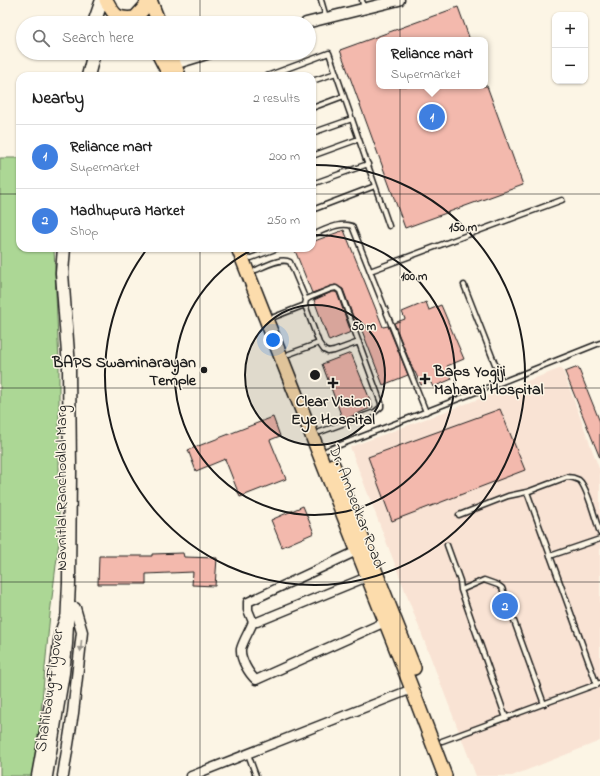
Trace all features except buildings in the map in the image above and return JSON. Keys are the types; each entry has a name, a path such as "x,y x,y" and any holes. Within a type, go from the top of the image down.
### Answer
{"main road":[{"path":"96,16 102,0"},
{"path":"106,0 115,16"},
{"path":"136,16 146,6 149,0"},
{"path":"149,0 156,16"},
{"path":"82,72 84,60"},
{"path":"89,72 92,60"},
{"path":"64,252 62,273 69,367 71,609"},
{"name":"Navnitlal Ranchodlal Marg","path":"71,252 69,273 76,367 77,470 71,609"},
{"name":"Dr. Ambedkar Road","path":"240,252 445,776"},
{"name":"Dr. Ambedkar Road","path":"251,259 442,742 454,776"},
{"name":"Shahibaug Flyover","path":"52,776 69,674 71,609"},
{"name":"Shahibaug Flyover","path":"46,776 69,644"}],"street":[{"path":"316,20 363,4 399,0"},
{"path":"172,67 191,60"},
{"path":"357,551 248,602 248,610 253,622 241,650 244,663 249,673 256,680 385,622"},
{"path":"253,622 257,622 367,577"},
{"path":"37,776 56,676 60,633 71,609"},
{"path":"63,776 74,713 82,632 71,609"},
{"path":"191,776 412,689"}],"lane":[{"path":"321,0 326,17"},
{"path":"316,58 328,53 389,226"},
{"path":"278,72 309,60"},
{"path":"316,80 336,73"},
{"path":"316,106 344,96"},
{"path":"316,132 352,119"},
{"path":"316,155 359,139"},
{"path":"316,183 368,164"},
{"path":"316,208 375,186"},
{"path":"370,270 562,200"},
{"path":"316,234 341,225 347,224 352,226 426,412"},
{"path":"251,259 268,252"},
{"path":"251,259 287,260 290,262 306,300 305,305 321,347 328,352 359,342"},
{"path":"464,285 502,382"},
{"path":"306,300 331,289 336,288 340,291 381,403 381,407 375,412 320,432"},
{"path":"274,317 305,305"},
{"path":"289,354 319,343"},
{"path":"327,450 600,344"},
{"path":"459,515 508,496 528,492 567,477 572,477 578,480 584,487 600,533"},
{"path":"442,742 598,684 550,556 528,492"},
{"path":"550,556 600,539"},
{"path":"447,545 460,581 461,590 506,718"},
{"path":"461,590 484,580 502,588 544,704"},
{"path":"248,754 256,776"}],"shaded area":[{"path":"562,368 600,471 600,741 512,776 476,776 350,447"}],"green space":[{"path":"0,158 16,158 16,252 54,252 59,364 59,541 50,614 35,776 0,776"}],"place":[{"name":"Reliance mart","path":"432,117"},
{"name":"BAPS Swaminarayan Temple","path":"204,370"},
{"name":"Baps Yogiji Maharaj Hospital","path":"425,379"},
{"name":"Clear Vision Eye Hospital","path":"333,383"},
{"name":"Madhupura Market","path":"505,606"}]}
